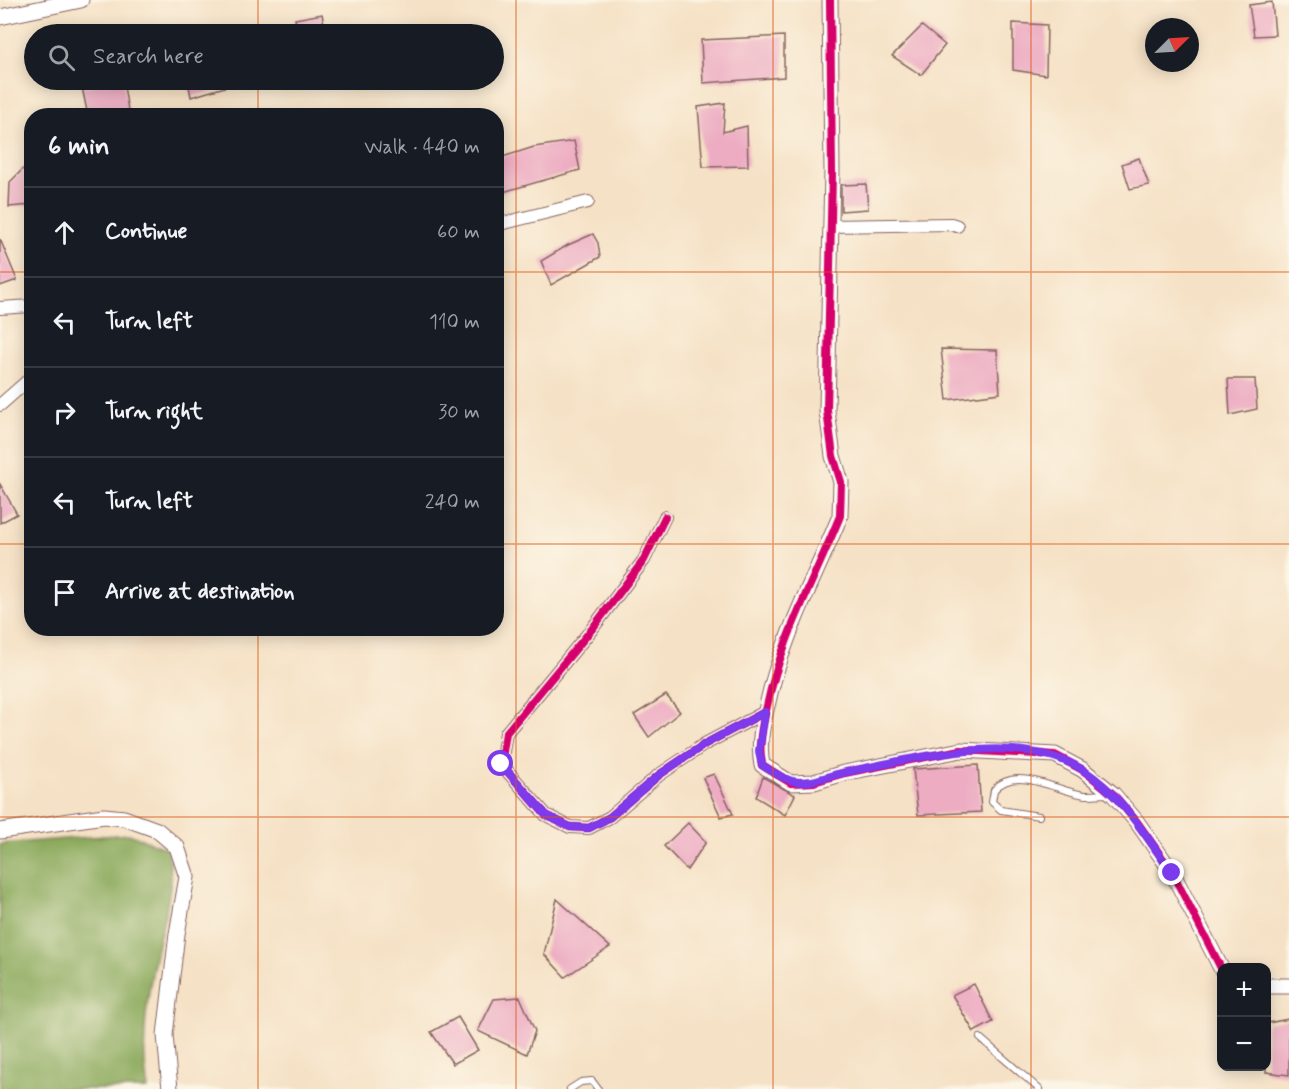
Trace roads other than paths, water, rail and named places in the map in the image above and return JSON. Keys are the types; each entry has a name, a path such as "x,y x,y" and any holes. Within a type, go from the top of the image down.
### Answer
{"street":[{"path":"0,16 81,0"},
{"path":"830,0 827,411 833,456 841,482 840,516 794,617 774,673 759,751 762,765 791,783 814,782 844,773 961,750 1055,755 1083,770 1113,794 1172,873 1217,963"},
{"path":"504,223 588,202"},
{"path":"830,226 951,224 957,226"},
{"path":"0,308 24,306"},
{"path":"0,405 24,384"},
{"path":"665,518 644,560 592,629 506,733 501,764 546,815 570,827 589,828 610,817 659,775 705,744 765,712"},
{"path":"0,831 104,816 124,818 157,830 177,847 187,878 177,934 165,1035 170,1089"},
{"path":"1271,986 1289,986"}],"lane":[{"path":"1039,816 1001,810 992,802 994,790 1005,781 1028,780 1084,795 1113,794"},
{"path":"980,1038 1039,1089"},
{"path":"570,1089 581,1082 592,1082 598,1089"}]}
